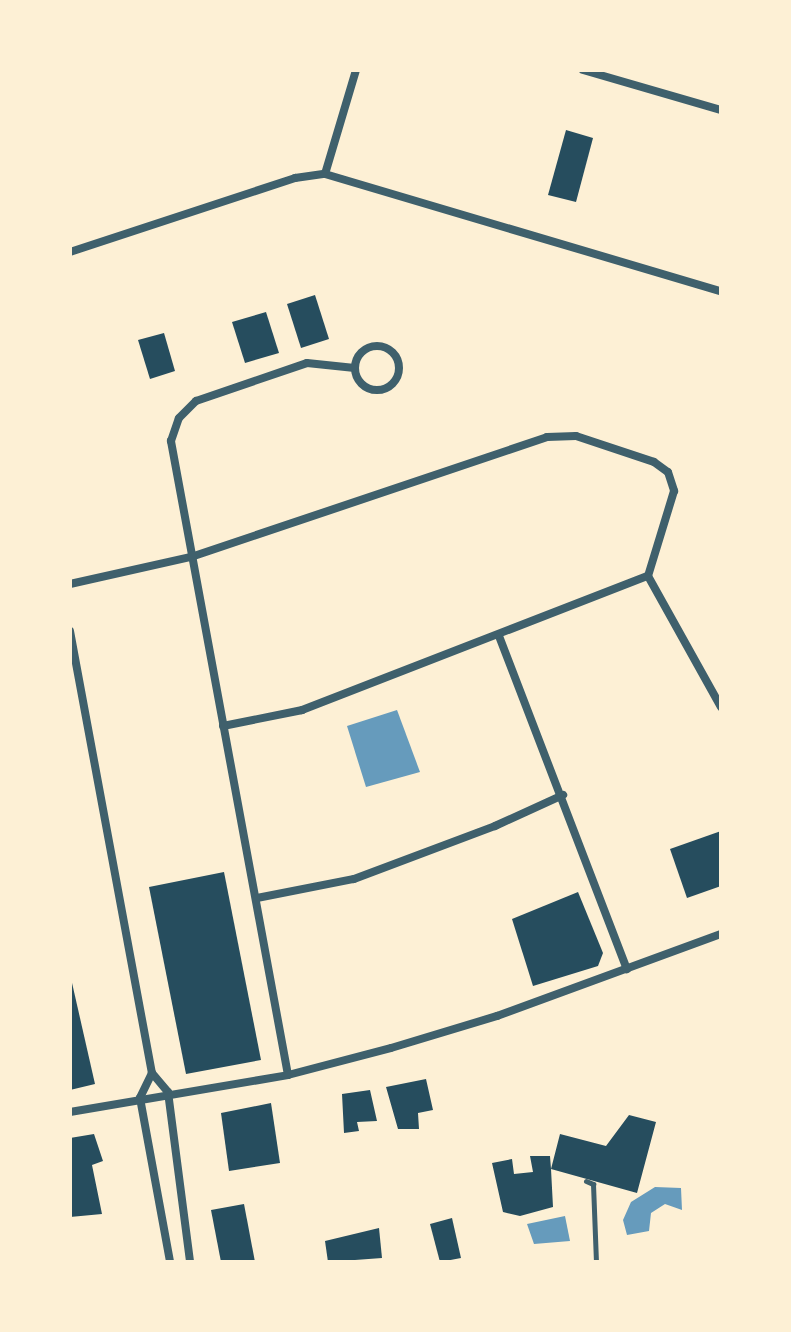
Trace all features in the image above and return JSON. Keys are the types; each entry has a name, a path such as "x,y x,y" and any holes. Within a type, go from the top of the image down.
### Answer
{"street":[{"path":"325,174 356,70"},
{"path":"583,70 721,110"},
{"path":"70,252 295,178 325,174 721,291"},
{"path":"377,346 388,349 399,368 388,387 377,390 358,379 355,368 357,357 377,346"},
{"path":"288,1075 172,461 171,441 179,418 196,401 307,363 355,368"},
{"path":"70,584 191,557 561,435 654,462 668,472 674,491 648,576 721,707"},
{"path":"223,726 302,710 648,576"},
{"path":"70,631 152,1073 168,1092 190,1262"},
{"path":"499,636 563,795 627,969"},
{"path":"257,898 354,879 495,826 563,795"},
{"path":"70,1112 168,1092 288,1075 497,1016 721,934"},
{"path":"152,1073 140,1098 170,1262"}],"lane":[{"path":"586,1181 593,1184 596,1262"}],"water":[{"path":"397,710 420,772 366,787 347,726"},
{"path":"655,1187 681,1188 682,1210 665,1204 651,1213 649,1231 627,1235 623,1220 631,1202"},
{"path":"565,1216 570,1241 534,1244 527,1224"}],"building":[{"path":"566,130 593,138 576,202 548,195"},
{"path":"315,295 329,339 301,348 287,304"},
{"path":"266,312 279,353 245,363 232,322"},
{"path":"164,333 175,371 150,379 138,340"},
{"path":"721,831 721,886 687,898 670,849"},
{"path":"224,872 261,1060 186,1074 149,887"},
{"path":"578,892 603,953 598,966 533,986 512,919"},
{"path":"70,974 95,1084 70,1090"},
{"path":"426,1079 433,1110 418,1113 419,1129 398,1129 386,1087"},
{"path":"370,1090 377,1121 357,1122 359,1131 344,1133 342,1094"},
{"path":"271,1103 280,1163 229,1171 221,1113"},
{"path":"629,1115 656,1122 637,1193 551,1169 560,1134 606,1146"},
{"path":"94,1134 103,1161 92,1165 102,1214 70,1217 70,1138"},
{"path":"530,1156 550,1156 553,1207 520,1216 503,1212 492,1163 512,1159 514,1174 533,1172"},
{"path":"244,1204 255,1262 221,1262 211,1210"},
{"path":"452,1218 461,1258 440,1262 430,1224"},
{"path":"379,1228 382,1258 328,1262 325,1241"}]}
